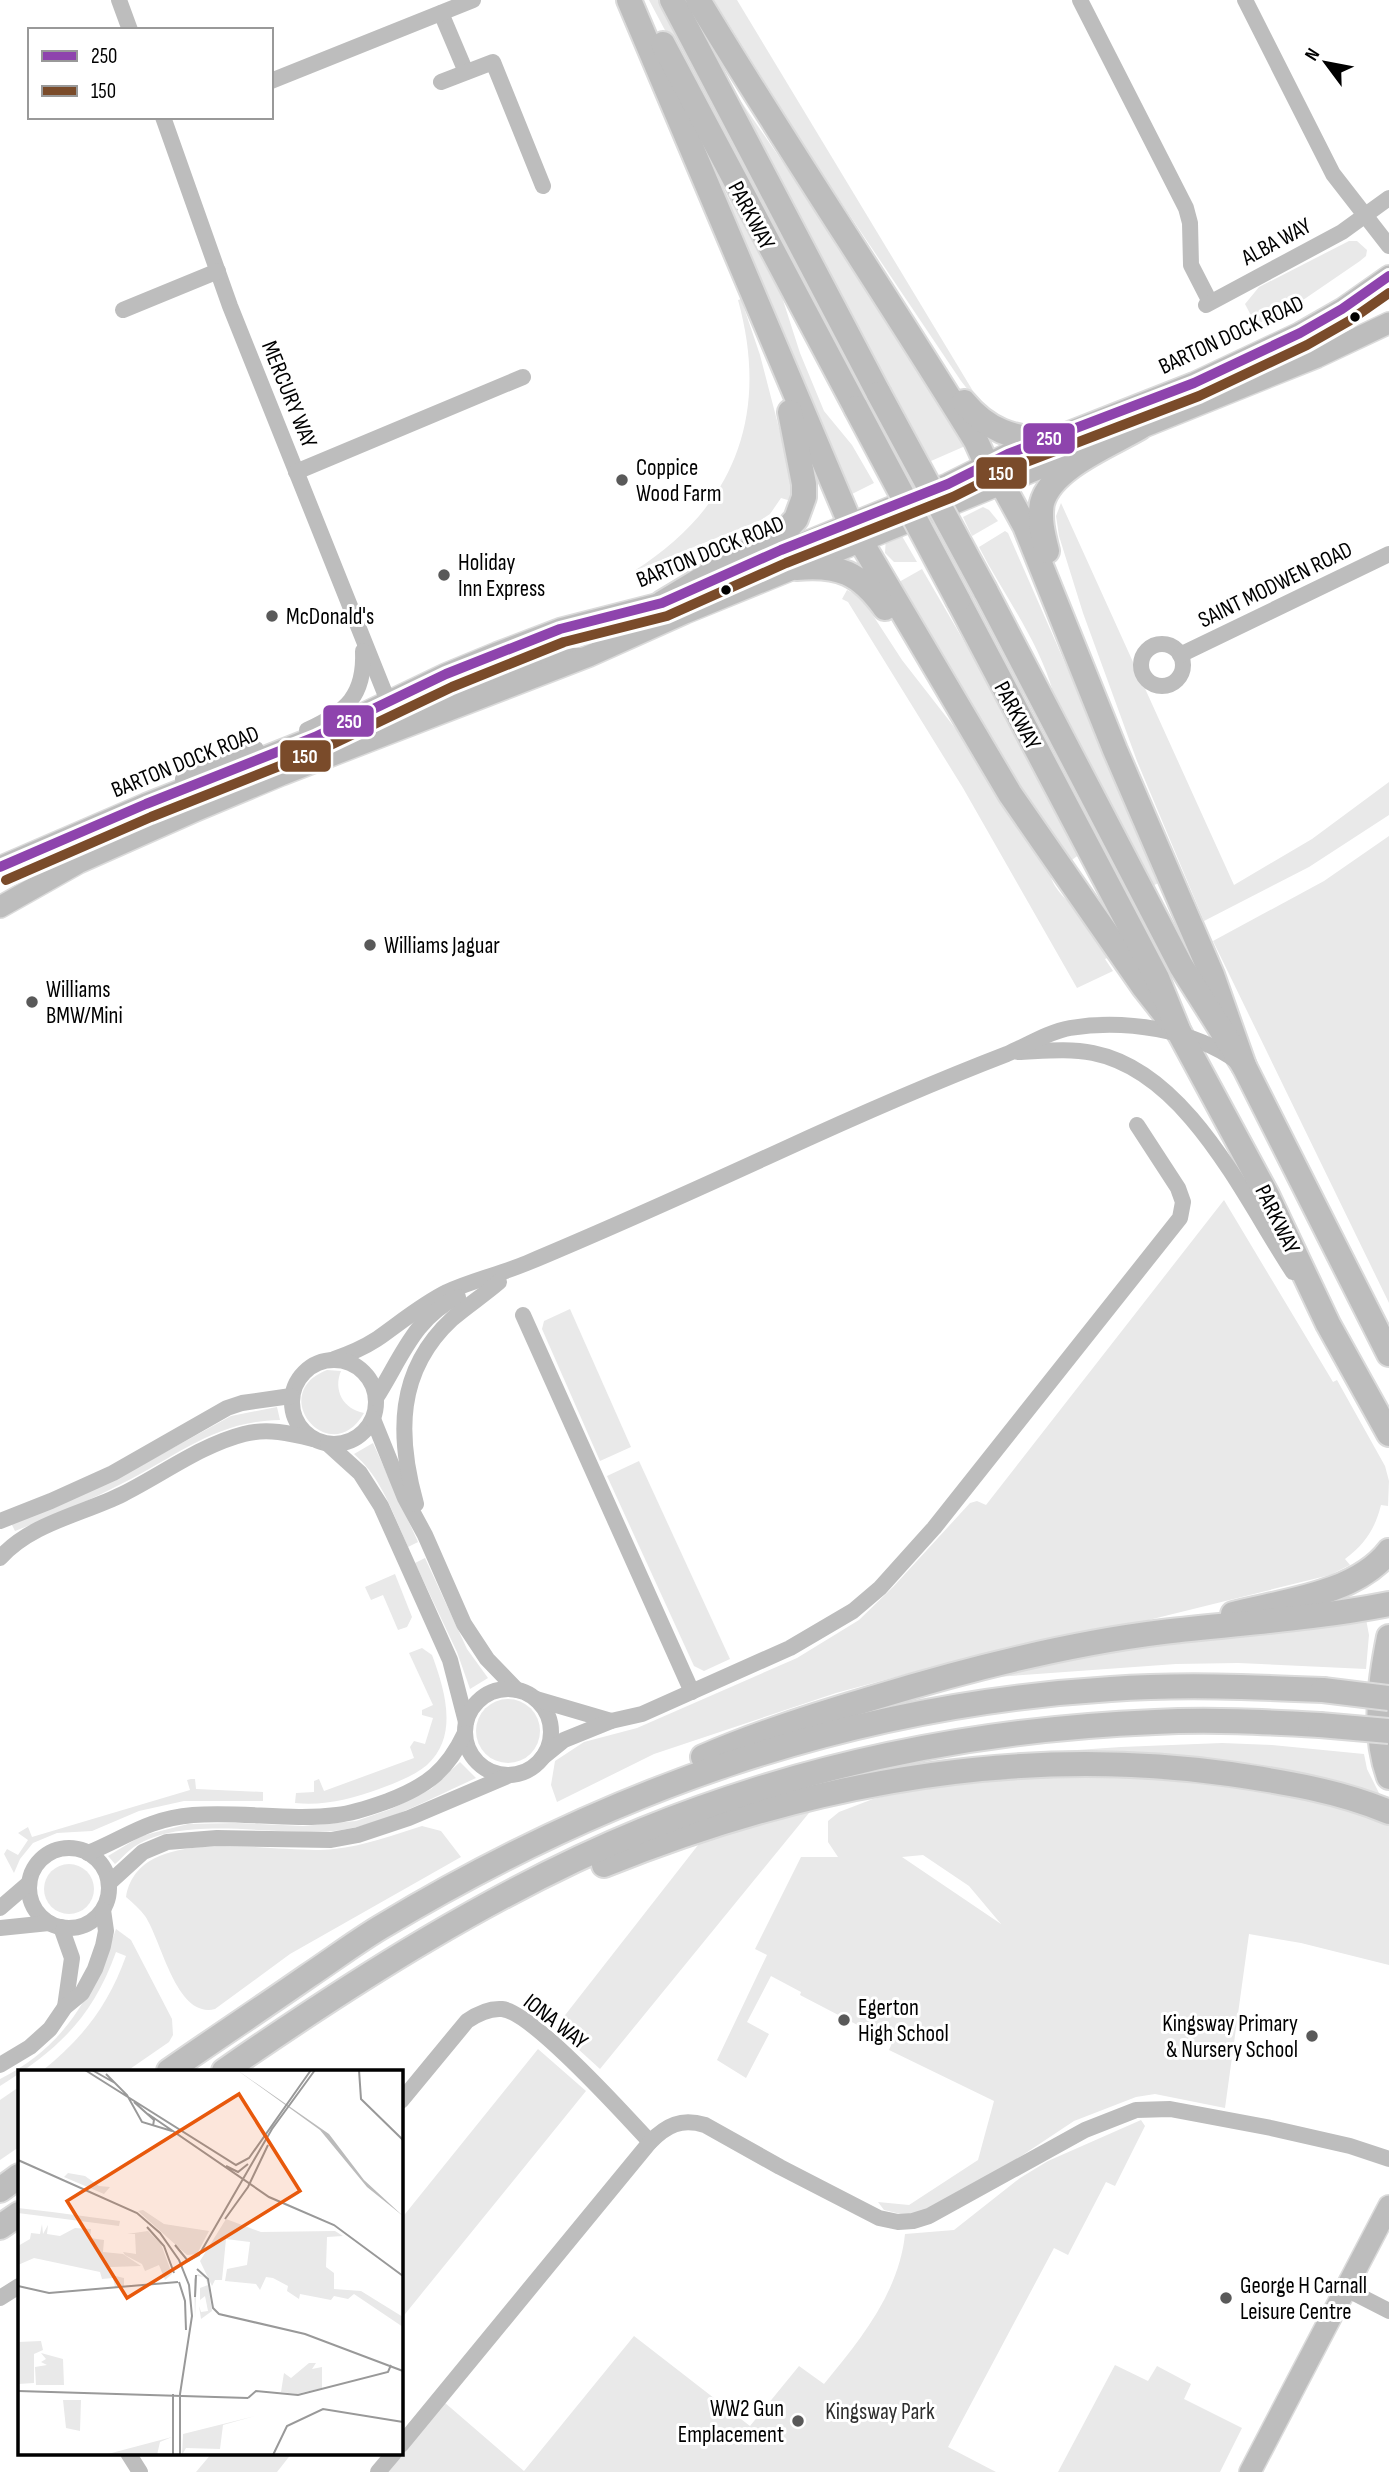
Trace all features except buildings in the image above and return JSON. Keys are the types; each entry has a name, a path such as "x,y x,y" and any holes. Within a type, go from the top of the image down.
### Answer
{"highway":[{"path":"629,0 779,360 855,532 1010,794 1128,946"},
{"name":"PARKWAY","path":"640,0 958,600 1128,946 1180,1034 1267,1195 1328,1324 1389,1434"},
{"name":"PARKWAY","path":"672,0 1160,925 1192,960 1212,975 1244,1066 1389,1354"},
{"path":"698,0 755,94 887,297 1025,526 1185,917 1192,960"},
{"path":"887,297 974,414 992,428 1010,435 1049,440"},
{"path":"662,603 783,533 800,512 804,484 779,360"},
{"path":"1069,636 1043,535 1041,513 1045,495 1062,473 1139,428"},
{"path":"796,568 830,568 851,575 866,584 976,738"},
{"path":"1161,1632 1336,1587 1370,1570 1389,1551"},
{"path":"572,1825 688,1763 738,1741 921,1683 1039,1653 1161,1632 1281,1621 1377,1606"},
{"path":"1389,1637 1380,1719 1381,1744 1389,1777"},
{"path":"170,2070 379,1928 486,1867 646,1792 792,1742 926,1712 1114,1688 1196,1686 1323,1690 1389,1698"},
{"path":"225,2070 288,2026 488,1906 642,1831 826,1769 907,1750 989,1736 1156,1721 1240,1721 1389,1731"},
{"path":"488,1906 550,1887 661,1843 827,1794 954,1772 1029,1764 1146,1765 1256,1778 1339,1795 1389,1812"},
{"path":"0,2190 18,2177"},
{"path":"0,2227 18,2215"}],"main road":[{"name":"BARTON DOCK ROAD","path":"0,907 44,880 195,811 589,656 796,568 855,532 986,463 1194,383 1259,354 1342,309 1389,276"},
{"name":"BARTON DOCK ROAD","path":"0,867 146,804 315,737 385,693 410,691 560,629 662,603 780,550 855,532 1002,484 1317,357 1389,323"},
{"path":"1250,2472 1389,2206"}],"street":[{"path":"119,0 129,28"},
{"path":"273,80 473,0"},
{"name":"ALBA WAY","path":"1080,0 1186,208 1191,265 1208,304 1342,232 1389,198"},
{"path":"1245,0 1333,174 1389,246"},
{"path":"441,13 466,72"},
{"path":"441,82 493,62 543,187"},
{"name":"MERCURY WAY","path":"169,119 218,271 385,693 397,730"},
{"path":"122,310 218,271"},
{"path":"296,472 523,377"},
{"name":"SAINT MODWEN ROAD","path":"1180,655 1389,554"},
{"path":"146,804 173,784 309,728 342,711 357,693 362,679 362,636"},
{"path":"385,693 416,707 435,703 560,655 589,656"},
{"path":"0,897 44,880"},
{"path":"510,1775 484,1768 474,1758 468,1746 450,1660 381,1506 360,1473 298,1425 291,1406 291,1396 301,1374 321,1361 360,1349 408,1315 448,1292 522,1265 629,1220 912,1091 1053,1032 1091,1026 1131,1026 1180,1034 1217,1048 1244,1066"},
{"path":"1010,1052 1092,1053 1127,1064 1164,1090 1186,1111 1210,1142 1328,1324"},
{"path":"109,1883 134,1858 156,1845 193,1839 331,1840 358,1835 410,1818 510,1775 522,1773 564,1740 611,1721 642,1714 790,1648 853,1611 880,1588 934,1528 1180,1218 1183,1202 1178,1188 1137,1125"},
{"path":"425,1535 413,1493 403,1432 404,1407 411,1382 422,1358 452,1319 522,1265"},
{"path":"376,1398 402,1350 422,1324 452,1300 499,1282"},
{"path":"523,1315 692,1692"},
{"path":"0,1558 32,1533 122,1494 229,1438 267,1431 286,1432 341,1444 354,1439 373,1419 376,1398 374,1388 363,1370 354,1364 334,1359"},
{"path":"0,1521 51,1502 113,1473 227,1408 291,1396"},
{"path":"373,1419 405,1498 425,1535 464,1624 487,1659 517,1690 536,1699 611,1721"},
{"path":"88,1853 133,1830 168,1818 219,1814 317,1817 363,1810 430,1780 447,1764 466,1728 471,1710 480,1700 504,1689 517,1690"},
{"path":"536,1699 550,1721 549,1746 542,1758"},
{"path":"0,2065 30,2047 50,2029 65,2007 82,1993 95,1969 106,1931 103,1910 109,1883 98,1860 88,1853 63,1848 40,1860 29,1883 33,1906 55,1925 72,1958 65,2007"},
{"path":"0,1908 29,1883"},
{"path":"0,1928 84,1925 103,1910"},
{"name":"IONA WAY","path":"402,2100 467,2021 478,2013 504,2009 519,2017 570,2060 650,2142"},
{"path":"402,2444 650,2142 674,2123 683,2121 705,2125 833,2195 879,2218 898,2222 929,2216 1085,2130 1136,2110 1170,2109 1245,2123 1350,2146 1389,2159"},
{"path":"0,2298 18,2289"},
{"path":"1346,2289 1389,2311"},
{"path":"129,2454 140,2472"},
{"path":"378,2472 393,2454"}],"green space":[{"path":"649,0 659,0 909,473 901,477"},
{"path":"714,0 737,0 979,404 818,168"},
{"path":"737,99 837,241 964,443 963,447 931,461 902,412"},
{"path":"699,143 782,297 800,353 824,411 852,445 874,483 846,497"},
{"path":"1349,241 1357,241 1367,250 1366,256 1303,300 1256,325 1245,304 1259,287"},
{"path":"741,299 760,355 787,459 793,491 791,501 781,498 770,514 761,520 634,571 669,546 697,518 720,487 736,455 746,419 749,382 747,342 738,300"},
{"path":"1061,503 1234,885 1312,839 1389,782 1389,815 1309,867 1204,921 1137,761 1083,613 1059,536 1056,516"},
{"path":"983,507 998,521 972,536 963,517"},
{"path":"936,524 1027,690 1019,695 928,528"},
{"path":"899,531 917,562 894,562 885,553 886,536"},
{"path":"1005,531 1161,882 1152,886 1053,692 1030,636 979,547"},
{"path":"922,569 1001,705 1080,854 1069,862 895,588 899,582"},
{"path":"847,590 861,597 902,660 976,755 1055,885 1080,914 1109,957 1105,959 1113,971 1077,988 963,788 848,602 842,599"},
{"path":"1389,836 1389,1303 1213,941 1324,881"},
{"path":"1224,1200 1333,1382 1337,1380 1385,1466 1389,1481 1388,1506 1381,1505 1368,1535 1345,1559 1350,1565 1330,1575 1092,1634 970,1657 836,1693 654,1754 557,1802 551,1785 555,1761 584,1742 637,1728 797,1658 859,1620 970,1503 977,1501 986,1505"},
{"path":"570,1309 631,1447 600,1461 542,1329 544,1321"},
{"path":"327,1370 341,1371 338,1385 342,1398 350,1407 364,1413 350,1429 336,1434 321,1431 310,1422 303,1409 302,1395 309,1381"},
{"path":"277,1407 280,1420 236,1426 217,1433 70,1508 15,1531 11,1523 118,1478 231,1416"},
{"path":"373,1443 418,1542 408,1547 379,1485 354,1454"},
{"path":"639,1461 730,1659 704,1671 694,1666 607,1476"},
{"path":"425,1558 467,1649 488,1678 470,1689 457,1652 415,1563"},
{"path":"395,1574 412,1617 407,1627 398,1630 383,1595 371,1600 365,1587"},
{"path":"1366,1619 1369,1635 1366,1669 1238,1663 1176,1664 983,1678 1115,1651"},
{"path":"422,1648 432,1655 445,1698 446,1727 437,1753 416,1773 369,1793 327,1803 295,1803 296,1793 314,1792 314,1781 319,1779 324,1791 414,1758 410,1747 414,1741 425,1744 433,1718 422,1715 422,1710 433,1705 409,1653"},
{"path":"502,1699 514,1699 531,1708 538,1719 538,1743 531,1754 514,1763 502,1763 490,1758 481,1749 476,1737 476,1725 481,1713 490,1704"},
{"path":"1222,1743 1364,1754 1367,1769 1380,1795 1338,1783 1137,1755 1033,1753 1121,1747"},
{"path":"460,1762 476,1778 410,1809 359,1827 317,1832 203,1829 176,1832 151,1838 130,1850 115,1864 108,1856 141,1836 188,1824 303,1826 356,1821 391,1809 431,1789"},
{"path":"1040,1773 1172,1780 1269,1791 1336,1804 1369,1814 1389,1825 1389,1965 1301,1943 1249,1934 1225,2108 1155,2094 1136,2097 1074,2121 930,2212 909,2216 884,2210 878,2202 909,2205 978,2160 994,2101 889,2050 892,2043 800,1995 801,1992 771,1976 747,2022 769,2034 746,2078 717,2060 767,1955 755,1949 801,1857 838,1857 828,1842 828,1821 839,1812 873,1799 955,1780","holes":["923,1855 969,1886 1001,1924 902,1857"]},
{"path":"195,1779 196,1789 263,1792 263,1801 184,1801 139,1811 92,1831 57,1833 33,1843 20,1859 14,1873 4,1854 7,1849 18,1855 28,1840 18,1833 28,1827 32,1837 190,1790 187,1780"},
{"path":"813,1808 600,2069 555,2028 702,1840"},
{"path":"422,1826 441,1831 461,1857 290,1954 215,2009 201,2009 180,1991 145,1916 126,1897 136,1873 156,1858 183,1849 214,1846 310,1850 345,1848"},
{"path":"69,1864 87,1871 94,1889 87,1907 69,1914 51,1907 44,1889 51,1871"},
{"path":"116,1929 131,1940 172,2019 173,2035 169,2042 128,2070 43,2070 82,2033 102,2006 126,1956 116,1952 96,1996 70,2031 39,2059 24,2070 18,2070 18,2074 0,2086 0,2079 43,2051 74,2016 107,1953"},
{"path":"538,2049 586,2091 402,2318 402,2218"},
{"path":"18,2088 18,2148 0,2160 0,2100"},
{"name":"Kingsway Park","path":"1141,2120 1145,2126 1115,2186 1106,2182 1068,2255 1054,2248 948,2447 996,2472 388,2472 444,2402 524,2471 634,2336 750,2426 799,2366 824,2384 838,2367 864,2333 886,2296 895,2276 905,2234 954,2230 1020,2178 1048,2161"},
{"path":"1115,2365 1148,2381 1157,2366 1191,2384 1184,2399 1242,2428 1220,2472 1058,2472"},
{"path":"211,2454 291,2454 277,2472 196,2472"}],"transit line":[{"name":"250","path":"0,867 146,804 315,737 446,674 560,629 662,603 781,550 948,484 1008,454 1194,383 1300,333 1342,309 1389,276"},
{"name":"150","path":"6,880 151,817 320,750 452,687 564,642 667,616 786,563 953,497 1013,467 1199,396 1307,345 1349,321 1389,293"}],"place":[{"name":"Coppice Wood Farm","path":"622,480"},
{"name":"Holiday Inn Express","path":"444,575"},
{"name":"McDonald's","path":"272,616"},
{"name":"Williams Jaguar","path":"370,945"},
{"name":"Williams BMW/Mini","path":"32,1002"},
{"name":"Egerton High School","path":"844,2020"},
{"name":"Kingsway Primary & Nursery School","path":"1312,2036"},
{"name":"George H Carnall Leisure Centre","path":"1226,2298"},
{"name":"WW2 Gun Emplacement","path":"798,2421"}]}
